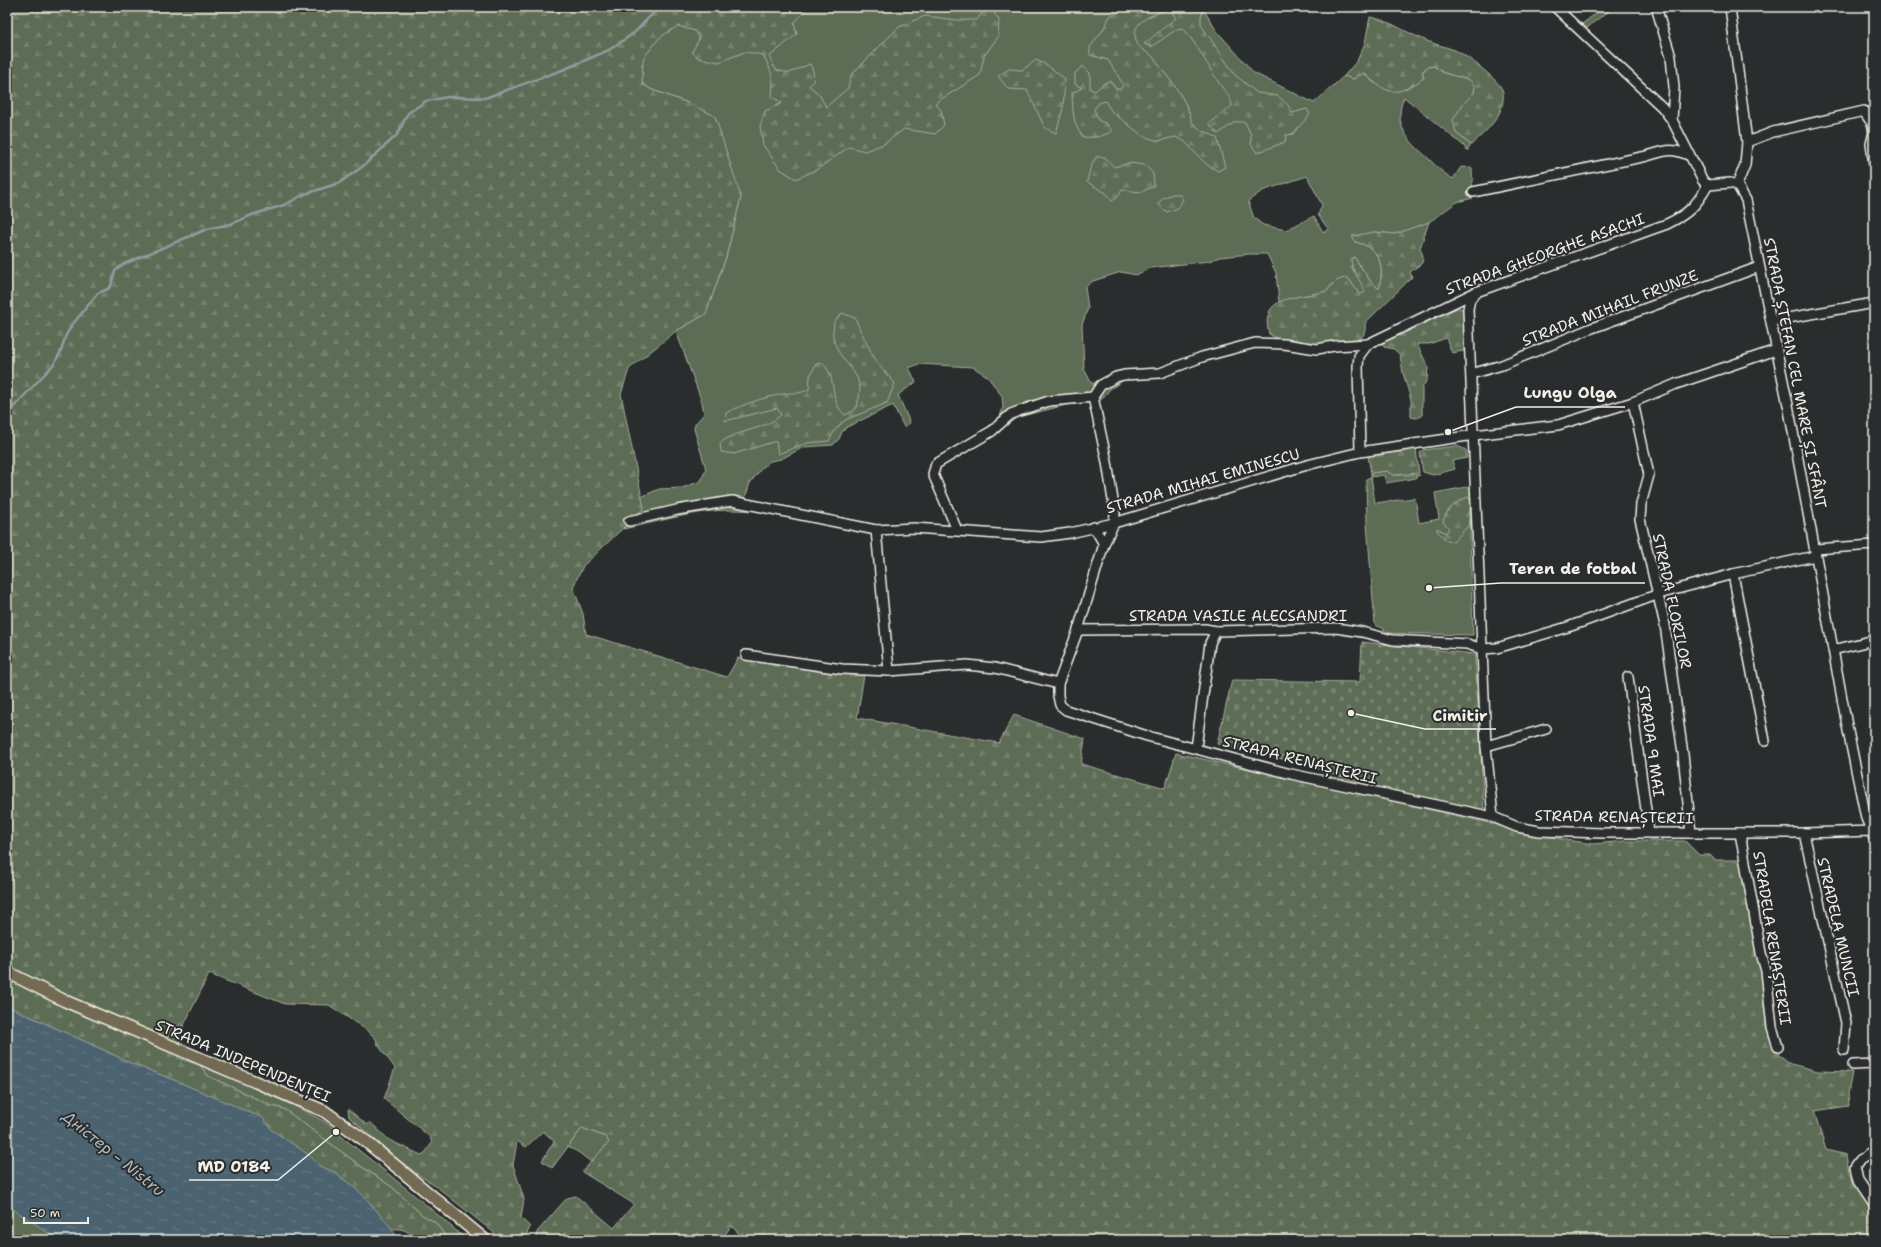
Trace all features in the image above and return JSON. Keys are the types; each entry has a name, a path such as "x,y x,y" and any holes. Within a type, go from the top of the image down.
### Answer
{"main road":[{"name":"STRADA INDEPENDENȚEI","path":"7,972 65,1001 324,1111 363,1139 485,1240"}],"street":[{"path":"1555,7 1662,107 1672,120 1700,178 1708,185 1730,183 1738,185 1745,165 1747,142 1730,7"},
{"path":"1656,7 1671,57 1674,87 1672,120"},
{"path":"1747,142 1773,132 1864,111 1874,117"},
{"path":"1864,111 1872,123 1874,132 1872,144 1874,165"},
{"path":"1473,192 1665,151 1676,150 1688,155"},
{"name":"STRADA GHEORGHE ASACHI","path":"1093,397 1101,385 1116,376 1124,374 1160,373 1202,357 1255,343 1284,344 1317,350 1334,346 1368,344 1476,292 1667,224 1684,216 1698,202 1708,185"},
{"name":"STRADA ȘTEFAN CEL MARE ȘI SFÂNT","path":"1738,185 1746,200 1771,321 1866,818 1873,834"},
{"name":"STRADA MIHAIL FRUNZE","path":"1471,374 1502,365 1592,328 1759,267"},
{"path":"1476,292 1470,299 1468,309 1486,746 1493,817"},
{"path":"1771,321 1874,303"},
{"path":"1360,452 1358,366 1360,356 1368,344"},
{"name":"STRADA MIHAI EMINESCU","path":"629,521 677,510 732,501 876,530 914,528 957,530 1008,536 1041,537 1070,533 1114,523 1307,465 1360,452 1474,435 1558,425 1634,402 1676,384 1776,350"},
{"path":"746,655 842,669 889,671 967,665 995,668 1058,684 1078,630 1104,544 1114,523 1115,513 1108,462 1093,397 1049,401 1011,414 992,431 939,461 934,468 933,474 957,530"},
{"name":"STRADA FLORILOR","path":"1634,402 1650,475 1641,504 1640,519 1665,625 1676,696 1691,833"},
{"path":"1094,527 1104,544"},
{"path":"876,530 889,671"},
{"name":"STRADA VASILE ALECSANDRI","path":"1078,630 1205,629 1216,631 1336,628 1362,632 1393,640 1467,644 1482,649 1497,648 1571,626 1658,594 1815,552 1874,545"},
{"path":"1733,574 1765,742"},
{"path":"1196,748 1210,642 1216,631"},
{"path":"1833,650 1874,640"},
{"name":"STRADA 9 MAI","path":"1628,678 1649,832"},
{"name":"STRADA RENAȘTERII","path":"1058,684 1060,705 1066,710 1147,736 1292,774 1493,817 1517,827 1539,831 1603,833 1873,834"},
{"path":"1486,746 1546,729"},
{"name":"STRADELA RENAȘTERII","path":"1740,833 1756,929 1766,972 1772,1027 1778,1047"},
{"name":"STRADELA MUNCII","path":"1804,833 1846,1023 1844,1050"},
{"path":"1853,1065 1874,1064"},
{"path":"1874,1151 1860,1160 1855,1167 1858,1180 1874,1204"}],"green space":[{"path":"7,7 546,7 557,13 569,7 809,7 794,23 797,34 769,57 776,70 789,73 810,64 814,76 813,81 809,86 819,94 826,107 848,88 851,75 899,27 925,16 957,20 977,20 986,7 990,7 999,20 998,37 984,56 980,75 935,103 941,110 944,125 935,134 904,129 884,144 865,151 849,147 816,170 796,179 780,169 763,145 760,126 765,111 782,103 772,97 772,75 763,55 745,52 719,62 698,58 692,52 699,39 695,31 678,26 659,38 643,59 642,83 650,89 688,103 715,116 741,197 726,257 706,314 676,331 629,369 621,394 644,508 583,566 573,587 583,614 586,634 727,677 738,658 864,675 857,718 999,743 1014,715 1085,739 1081,764 1165,788 1176,753 1566,840 1594,844 1624,841 1685,841 1699,855 1710,855 1715,860 1740,860 1761,967 1771,1038 1778,1054 1791,1064 1818,1071 1852,1072 1848,1094 1849,1106 1814,1111 1826,1150 1846,1155 1849,1173 1874,1211 1874,1240 746,1240 731,1226 721,1240 536,1240 537,1232 567,1198 576,1196 614,1228 634,1204 582,1172 609,1142 606,1137 582,1128 552,1168 542,1161 554,1141 543,1131 526,1147 517,1141 513,1165 524,1199 521,1218 530,1227 524,1240 503,1240 437,1187 395,1157 349,1117 348,1109 367,1125 370,1122 389,1140 421,1155 425,1153 432,1143 430,1137 384,1099 395,1068 378,1045 376,1039 368,1031 329,1005 285,1004 209,974 182,1029 178,1058 200,1065 208,1076 272,1106 284,1109 362,1167 392,1187 422,1215 435,1222 448,1240 415,1240 411,1234 406,1231 392,1229 362,1194 335,1172 321,1167 309,1155 271,1130 262,1118 174,1080 132,1064 7,1006"},
{"path":"546,7 1202,7 1216,30 1254,73 1314,103 1344,76 1353,79 1364,73 1374,83 1422,73 1427,67 1434,66 1444,73 1471,80 1475,87 1474,93 1463,104 1456,133 1471,145 1467,151 1464,146 1404,97 1400,116 1401,125 1409,139 1446,174 1453,179 1461,167 1472,168 1473,198 1457,202 1429,222 1410,230 1395,234 1374,232 1355,242 1370,248 1379,259 1381,265 1381,281 1379,289 1371,282 1354,257 1351,267 1362,282 1365,292 1360,295 1348,278 1332,284 1327,291 1291,298 1279,302 1276,273 1267,254 1220,257 1209,261 1150,268 1136,275 1121,272 1093,281 1085,287 1088,308 1082,325 1084,369 1092,384 1116,371 1121,382 1110,389 1100,401 1066,405 1018,417 1005,425 1000,417 1003,407 1002,396 987,376 973,367 919,364 909,368 916,382 898,395 910,423 904,427 893,405 847,427 833,445 804,447 781,459 770,461 761,469 750,483 745,498 750,501 750,511 734,510 702,512 623,529 643,508 641,497 659,489 682,488 701,481 706,469 694,429 695,424 704,414 702,402 676,331 706,314 726,257 741,197 688,103 650,89 557,13","holes":["1307,176 1322,205 1318,215 1329,230 1323,232 1314,216 1286,230 1263,225 1254,218 1248,201 1262,191"]},
{"path":"1127,7 1202,7 1204,9 1201,16 1201,25 1235,75 1257,93 1278,96 1288,105 1292,113 1307,109 1310,114 1293,134 1286,135 1285,142 1257,153 1251,144 1251,135 1245,122 1235,122 1218,134 1209,124 1232,106 1231,102 1229,96 1188,34 1183,28 1177,29 1151,47 1144,44 1176,18 1170,9 1151,16 1140,23 1135,33 1137,43 1154,58 1177,90 1187,108 1192,122 1202,131 1217,138 1225,167 1218,171 1206,164 1184,141 1175,137 1158,141 1143,136 1112,112 1105,101 1099,103 1094,109 1099,121 1106,123 1112,131 1098,137 1083,137 1075,122 1073,111 1072,93 1082,88 1075,84 1075,73 1083,66 1090,73 1090,89 1095,91 1104,83 1110,81 1116,89 1121,89 1123,84 1108,60 1090,55 1090,47 1103,30 1110,16"},
{"path":"1598,7 1616,7 1587,28 1582,24 1598,12"},
{"path":"1370,17 1389,23 1427,41 1455,50 1467,57 1490,75 1501,87 1503,92 1503,100 1498,115 1489,128 1471,145 1456,133 1453,120 1463,104 1474,93 1475,87 1470,80 1444,73 1434,66 1427,67 1422,72 1424,78 1400,91 1393,91 1387,90 1380,86 1364,73 1353,79 1344,76 1357,61 1365,43"},
{"path":"1036,60 1047,65 1065,79 1063,108 1056,133 1045,128 1027,90 1008,89 998,76 1009,69 1022,70"},
{"path":"1096,157 1105,157 1114,167 1129,163 1145,165 1153,174 1154,186 1141,192 1122,190 1118,197 1112,201 1106,193 1087,182 1090,169"},
{"path":"1172,194 1179,194 1183,199 1178,208 1167,212 1158,204 1163,198"},
{"path":"1429,222 1420,248 1423,256 1422,263 1410,272 1412,277 1365,323 1364,334 1357,341 1319,347 1278,339 1269,334 1267,321 1270,311 1275,304 1284,300 1327,291 1336,282 1344,278 1348,278 1360,295 1365,292 1354,272 1351,263 1351,259 1354,257 1371,282 1379,289 1381,281 1381,265 1379,259 1370,248 1355,242 1352,236 1374,232 1395,234"},
{"path":"1457,308 1461,308 1466,314 1467,353 1463,351 1452,353 1446,338 1429,344 1417,344 1428,367 1427,380 1422,388 1422,415 1417,418 1411,417 1411,400 1403,373 1400,355 1394,349 1384,347 1381,343"},
{"path":"842,313 855,318 876,361 895,383 887,403 845,420 835,430 829,441 807,443 778,454 776,441 734,454 721,452 720,443 727,438 767,424 781,415 777,408 725,421 726,413 760,399 786,393 798,393 809,389 810,376 816,364 823,363 829,373 832,380 834,396 841,411 845,415 855,410 859,397 860,386 853,370 841,356 836,347 833,335 834,322"},
{"path":"1457,446 1466,450 1467,458 1452,461 1455,469 1433,475 1423,472 1420,453 1423,450"},
{"path":"1416,449 1419,473 1393,475 1387,471 1371,473 1368,456"},
{"path":"1387,471 1393,475 1420,475 1416,476 1416,478 1386,483 1384,475 1371,477 1371,473"},
{"path":"1371,477 1375,503 1415,498 1419,523 1439,519 1435,493 1472,486 1470,534 1473,635 1386,633 1383,628 1375,625 1367,524 1366,479"},
{"path":"1468,497 1471,501 1468,527 1453,542 1447,541 1437,531 1437,528 1446,533 1449,528 1443,522 1446,514 1456,504"},
{"path":"1362,642 1475,654 1484,810 1369,786 1304,764 1217,744 1232,680 1360,682"},
{"path":"200,1065 295,1106 326,1123 467,1240 448,1240 435,1222 422,1215 392,1187 362,1167 284,1109 272,1106 208,1076"},
{"path":"582,1128 606,1137 609,1142 591,1162 578,1152 568,1147"},
{"path":"7,1205 54,1236 59,1240 7,1240"}],"water":[{"name":"Дністер - Nistru","path":"7,1006 132,1064 174,1080 263,1118 272,1130 309,1155 321,1167 335,1172 362,1194 389,1225 399,1240 59,1240 7,1205"}],"waterway":[{"path":"7,414 54,364 61,351 66,335 72,325 98,293 108,289 111,286 115,271 124,264 207,229 231,224 252,215 284,205 305,194 339,183 362,167 397,135 408,113 426,101 448,97 485,98 565,69 609,50 634,33 659,7"}],"place":[{"name":"Lungu Olga","path":"1448,432"},
{"name":"Teren de fotbal","path":"1429,588"},
{"name":"Cimitir","path":"1351,713"},
{"name":"MD 0184","path":"336,1132"}]}
